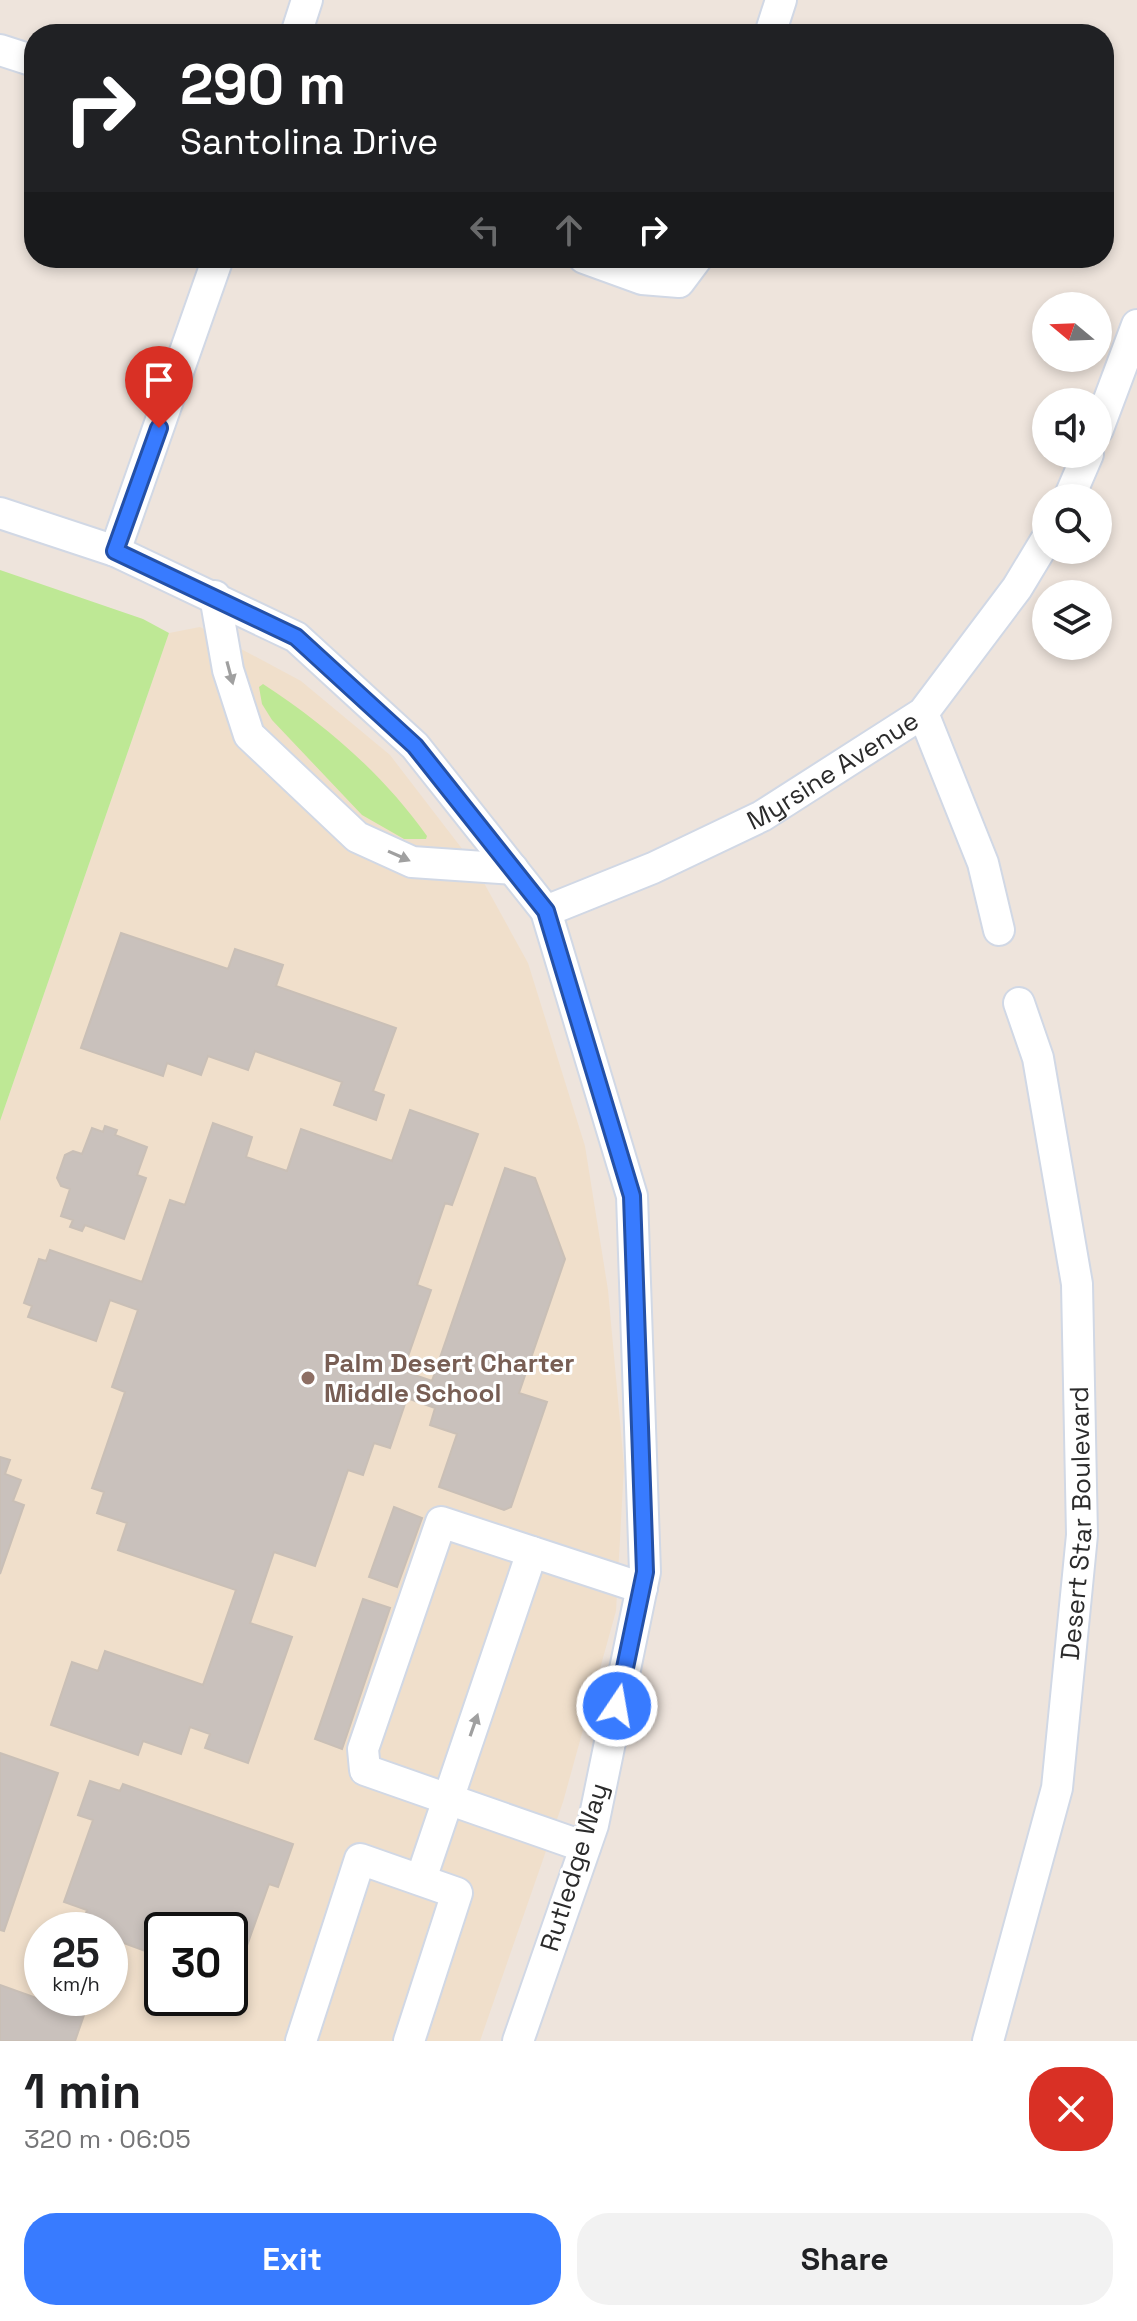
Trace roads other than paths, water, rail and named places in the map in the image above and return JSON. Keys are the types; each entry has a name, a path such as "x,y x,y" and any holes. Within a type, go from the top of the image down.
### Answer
{"street":[{"path":"299,24 307,0"},
{"path":"773,24 781,0"},
{"path":"0,50 24,58"},
{"path":"115,551 214,268"},
{"path":"612,268 642,279 679,282 690,268"},
{"path":"1112,392 1137,325"},
{"name":"Rutledge Way","path":"0,513 115,551 296,637 415,746 546,911 632,1196 645,1572 593,1825 518,2041"},
{"name":"Myrsine Avenue","path":"546,911 653,868 762,816 923,713 1017,588 1032,563"},
{"path":"215,596 228,670 249,735 357,837 412,862 513,869"},
{"path":"923,713 983,863 999,930"},
{"name":"Desert Star Boulevard","path":"988,2041 1057,1788 1082,1535 1077,1284 1038,1058 1019,1003"},
{"path":"585,1847 365,1770 363,1749 441,1522 642,1588"},
{"path":"421,1879 532,1552"},
{"path":"301,2041 360,1859 457,1893 409,2041"}],"place":[{"name":"Palm Desert Charter Middle School","path":"308,1378"}]}
